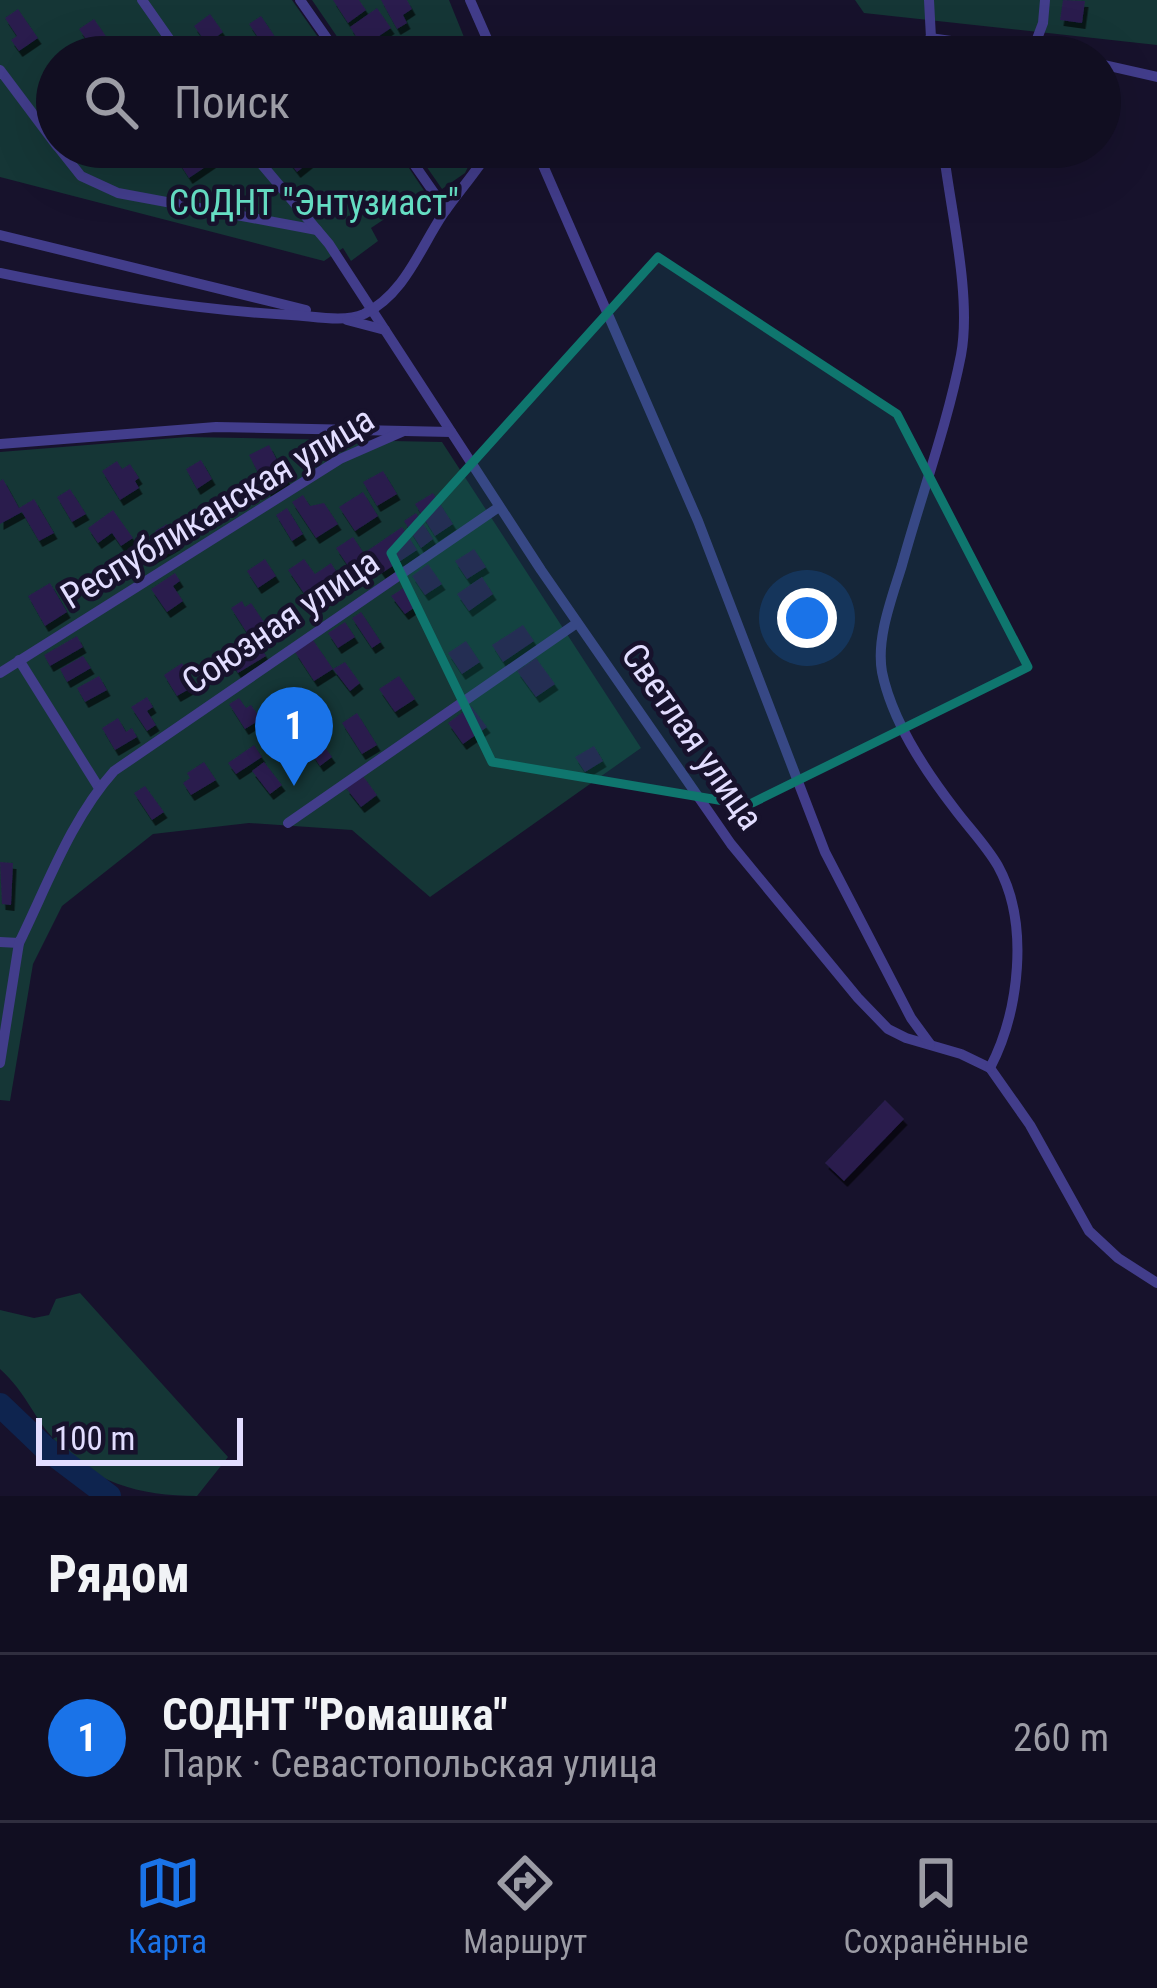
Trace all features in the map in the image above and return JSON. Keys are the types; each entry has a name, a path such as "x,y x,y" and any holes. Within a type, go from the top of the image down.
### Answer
{"street":[{"path":"142,0 167,36"},
{"path":"301,0 326,36"},
{"path":"470,0 486,36"},
{"path":"1038,36 1045,0"},
{"path":"926,4 930,36"},
{"path":"1121,69 1157,77"},
{"path":"0,70 36,119"},
{"path":"75,168 118,193 317,230"},
{"name":"Светлая улица","path":"265,168 317,230 577,623 731,844 888,1029 990,1068"},
{"path":"417,168 446,210"},
{"path":"0,273 183,305 337,318 362,315 410,271 477,168"},
{"path":"544,168 689,499 825,851 911,1018 930,1044"},
{"path":"945,168 964,330 954,382 890,607 880,664 898,720 941,790 999,868 1007,890 1016,973 1002,1040 990,1068 1030,1125 1089,1232 1157,1283"},
{"path":"0,236 385,330"},
{"path":"0,444 216,427 451,432"},
{"name":"Республиканская улица","path":"0,673 340,460 404,431"},
{"name":"Союзная улица","path":"99,788 114,771 499,507"},
{"path":"287,823 577,623"},
{"path":"0,1063 19,943 99,788 19,661"},
{"path":"0,943 19,943"}],"highlighted area":[{"path":"658,257 897,414 1028,667 748,805 492,762 391,553"}],"green space":[{"name":"СОДНТ \"Энтузиаст\"","path":"0,0 292,0 317,36 36,36 36,168 409,168 425,192 371,228 378,241 351,261 343,248 324,261 0,177"},
{"path":"312,0 449,0 464,36 337,36"},
{"path":"855,0 1157,0 1157,45 1121,41 1121,36 1075,36 864,13"},
{"path":"428,168 468,168 465,173 442,189"},
{"path":"187,437 442,442 641,748 430,897 352,830 249,823 153,834 62,906 33,964 10,1101 0,1100 0,452"},
{"path":"80,1293 228,1457 197,1496 117,1484 83,1466 52,1437 0,1369 0,1310 34,1318 49,1315 56,1299"}],"building":[{"path":"333,0 359,0 366,10 348,23"},
{"path":"381,0 407,0 412,9 403,15 407,23 397,29"},
{"path":"1063,0 1085,1 1082,23 1060,20"},
{"path":"377,8 391,28 379,36 356,36 350,27"},
{"path":"18,9 36,39 19,51 11,40 17,36 5,18"},
{"path":"210,14 223,32 201,36 194,26"},
{"path":"261,16 275,36 257,36 249,24"},
{"path":"94,19 106,36 84,36 79,29"},
{"path":"183,168 204,168 189,178"},
{"path":"269,445 288,481 268,492 249,455"},
{"path":"201,460 212,479 197,489 186,469"},
{"path":"117,461 122,469 130,464 139,478 135,481 139,488 120,500 102,471"},
{"path":"383,471 397,494 377,506 363,482"},
{"path":"3,479 19,508 34,499 54,533 39,541 22,512 0,524"},
{"path":"70,489 86,514 72,522 57,497"},
{"path":"363,492 378,516 355,531 339,507"},
{"path":"433,493 453,524 435,536 415,504"},
{"path":"303,495 310,506 324,503 338,524 316,538 292,502"},
{"path":"287,508 303,534 292,541 276,515"},
{"path":"113,510 133,538 121,546 112,533 98,543 88,528"},
{"path":"416,513 433,539 421,548 404,521"},
{"path":"167,524 177,544 149,560 142,547 159,537 155,531"},
{"path":"402,527 417,550 382,573 367,551"},
{"path":"353,537 365,555 348,566 336,548"},
{"path":"474,549 486,567 467,579 455,561"},
{"path":"265,559 276,576 258,588 247,571"},
{"path":"304,559 315,574 331,563 339,576 325,585 332,596 314,608 288,570"},
{"path":"428,564 442,584 425,595 412,576"},
{"path":"175,573 180,581 173,586 183,601 167,612 151,589"},
{"path":"482,577 493,594 469,611 457,594"},
{"path":"50,583 67,612 45,626 28,596"},
{"path":"405,587 418,605 405,614 391,596"},
{"path":"242,601 245,607 251,603 264,622 247,633 231,608"},
{"path":"361,612 381,642 372,648 352,618"},
{"path":"345,622 355,637 338,648 328,633"},
{"path":"523,625 534,641 503,662 492,645"},
{"path":"77,636 83,647 50,666 44,655"},
{"path":"313,640 333,669 314,681 295,652"},
{"path":"466,641 480,662 462,674 448,653"},
{"path":"259,645 266,656 238,673 231,662"},
{"path":"83,656 91,668 67,682 60,669"},
{"path":"536,658 555,684 536,697 517,671"},
{"path":"345,662 360,683 350,691 333,669"},
{"path":"182,663 191,688 177,696 164,675"},
{"path":"99,676 107,690 85,702 77,688"},
{"path":"399,676 415,699 395,712 379,689"},
{"path":"147,697 153,707 147,711 156,725 147,731 131,707"},
{"path":"239,698 261,719 245,729 229,704"},
{"path":"471,706 487,727 463,744 448,723"},
{"path":"320,713 328,725 316,734 332,757 320,766 296,730"},
{"path":"357,713 377,745 362,754 342,723"},
{"path":"118,718 126,732 132,728 137,737 115,750 102,728"},
{"path":"254,745 262,757 236,774 228,763"},
{"path":"594,746 603,761 585,772 575,757"},
{"path":"204,762 216,780 191,795 183,783 190,778 187,773"},
{"path":"264,762 282,785 270,794 252,771"},
{"path":"363,776 377,795 361,807 346,788"},
{"path":"145,786 164,812 152,820 134,793"},
{"path":"0,862 13,863 11,905 2,904"},
{"path":"885,1100 904,1119 844,1181 825,1163"}],"waterway":[{"path":"0,1405 44,1447 109,1496"}],"place":[{"name":"СОДНТ \"Ромашка\"","path":"294,786"}]}
